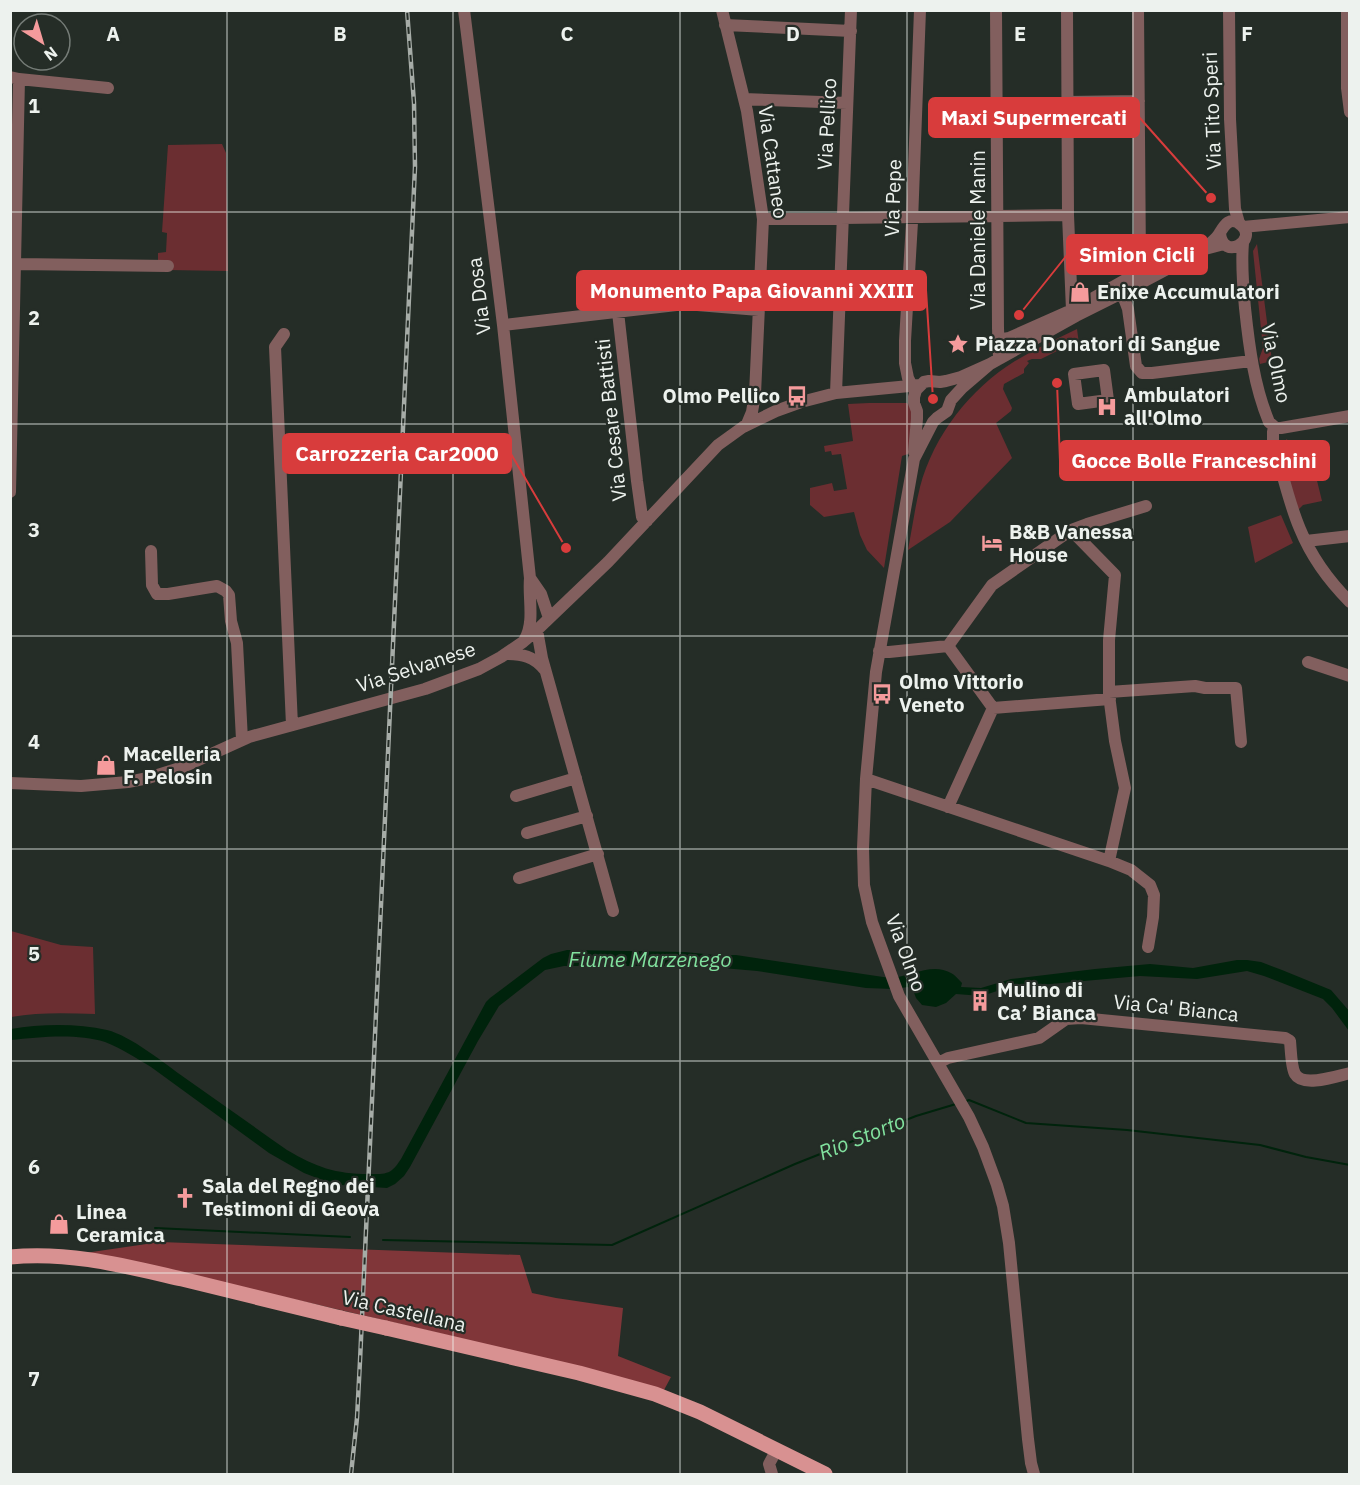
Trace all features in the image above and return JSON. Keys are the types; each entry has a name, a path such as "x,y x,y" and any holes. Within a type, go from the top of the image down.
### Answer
{"main road":[{"name":"Via Castellana","path":"10,1257 64,1256 112,1263 589,1375 646,1391 700,1412 825,1474"}],"street":[{"name":"Via Dosa","path":"464,10 530,578 530,628 523,642"},
{"name":"Via Cattaneo","path":"722,10 744,99 763,219 756,414 752,421"},
{"name":"Via Pellico","path":"836,393 851,10"},
{"name":"Via Pepe","path":"916,386 908,378 905,341 920,10"},
{"name":"Via Daniele Manin","path":"994,361 998,340 996,10"},
{"path":"1067,10 1068,215 1074,313"},
{"path":"1138,10 1140,263 1143,269"},
{"name":"Via Tito Speri","path":"1229,10 1230,119 1235,210 1243,232"},
{"path":"1347,10 1347,88 1350,112"},
{"path":"725,25 850,31"},
{"path":"10,492 15,78 108,88"},
{"path":"744,99 848,103"},
{"path":"1067,102 1139,101"},
{"path":"1224,237 1235,210"},
{"path":"763,219 1068,215"},
{"path":"1224,237 1237,247 1243,232 1260,226 1350,217"},
{"path":"1224,237 1232,222 1243,232"},
{"name":"Via Olmo","path":"1243,232 1241,265 1251,361 1268,419 1274,427 1281,428 1350,416"},
{"name":"Via Olmo","path":"998,340 1008,339 1122,293 1224,237 1241,265"},
{"name":"Via Olmo","path":"1028,1439 1012,1271 1003,1206 997,1185 969,1117 899,996 872,922 864,885 866,779 876,672 914,459 916,386 929,381 940,382 959,378 994,361 1143,269 1182,248 1191,256"},
{"path":"12,262 18,264 168,266"},
{"path":"1122,293 1128,309 1136,366 1139,372 1152,373 1251,361"},
{"name":"Via Cesare Battisti","path":"502,325 685,304 759,310"},
{"name":"Via Cesare Battisti","path":"618,312 637,481 642,517 647,521"},
{"path":"284,334 275,347 292,725"},
{"name":"Via Olmo","path":"914,459 936,417 946,411 951,400 962,388 994,361"},
{"path":"940,382 948,390 951,400"},
{"name":"Via Selvanese","path":"10,783 72,786 128,782 156,776 183,767 242,740 424,689 479,669 523,642 537,630 608,562 718,445 752,421 801,402 836,393 916,386"},
{"name":"Via Selvanese","path":"855,392 902,395 915,407"},
{"path":"755,394 765,406 776,411"},
{"path":"915,407 926,417 936,417"},
{"path":"1274,427 1274,441 1296,518 1306,541 1327,576 1350,602"},
{"path":"879,651 948,646 992,585 1071,530 1146,506"},
{"path":"1071,530 1115,575 1109,640 1109,695 1115,741 1125,788 1109,861"},
{"path":"1306,541 1350,536"},
{"path":"151,551 152,585 157,594 217,586 229,595 231,621 237,643 242,740"},
{"path":"530,578 541,594 549,618"},
{"path":"541,594 556,601 568,601"},
{"path":"529,601 536,611 549,618"},
{"path":"537,630 545,671 614,910"},
{"path":"948,646 993,708"},
{"path":"505,654 526,655 534,659 545,671"},
{"path":"1308,663 1350,675"},
{"path":"993,708 1195,686 1236,688 1241,742"},
{"path":"948,807 993,708"},
{"path":"516,796 576,778"},
{"path":"866,779 1131,870 1150,885 1154,895 1148,946"},
{"path":"527,833 587,816"},
{"path":"519,878 598,854"},
{"name":"Via Ca' Bianca","path":"936,1059 1039,1038 1066,1019 1081,1018 1285,1038 1290,1041 1294,1074 1301,1080 1311,1082 1350,1073"},
{"path":"1026,1474 1028,1439"},
{"path":"1028,1439 1034,1474"},
{"path":"772,1474 769,1464 776,1451"}],"shaded area":[{"path":"222,144 226,153 228,271 168,270 158,262 158,253 166,252 167,233 162,232 168,145"},
{"path":"1257,244 1272,361 1260,364 1259,359 1263,348 1253,251"},
{"path":"1077,329 1079,344 1065,347 1041,359 1027,361 1029,363 1024,373 1004,384 1003,389 1012,408 996,423 1012,458 950,522 908,550 918,495 926,468 934,449 956,415 983,385 999,372 1030,352"},
{"path":"907,403 912,409 911,440 908,454 902,456 884,568 867,550 854,512 824,517 810,505 810,488 832,483 834,491 847,489 841,454 832,455 831,451 825,452 824,446 853,441 848,404"},
{"path":"1286,439 1291,442 1301,440 1308,444 1322,501 1303,505 1298,510 1289,481 1296,479"},
{"path":"1281,515 1293,543 1255,563 1248,527"},
{"path":"11,931 61,945 93,947 95,1014 63,1013 11,1017"},
{"path":"160,1242 520,1255 532,1293 623,1308 618,1356 671,1377 664,1390 375,1318 85,1253"}],"water":[{"name":"Fiume Marzenego","path":"567,950 736,955 890,978 936,969 954,975 962,983 961,987 981,988 1011,979 1095,969 1150,964 1193,968 1247,960 1261,962 1331,990 1350,1012 1349,1031 1323,999 1247,971 1197,979 1140,976 1028,986 1003,989 982,996 956,994 946,1003 936,1007 922,1005 913,990 908,987 866,988 757,971 700,966 564,966 545,970 499,1006 410,1167 404,1176 387,1188 341,1185 304,1173 269,1153 151,1067 105,1042 82,1037 11,1040 11,1029 34,1026 83,1026 116,1033 147,1051 297,1156 336,1171 357,1174 384,1173 390,1172 401,1159 486,1002 543,958"}],"waterway":[{"name":"Rio Storto","path":"964,1102 969,1100 1026,1123 1127,1130 1260,1145 1350,1165"},
{"name":"Rio Storto","path":"383,1240 612,1245 795,1164 916,1116 956,1104"},
{"name":"Rio Storto","path":"155,1228 350,1237"}],"railway":[{"path":"351,1474 360,1361 415,167 414,103 407,10"}],"place":[{"name":"Maxi Supermercati","path":"1211,198"},
{"name":"Enixe Accumulatori","path":"1080,292"},
{"name":"Simion Cicli","path":"1019,315"},
{"name":"Piazza Donatori di Sangue","path":"958,344"},
{"name":"Gocce Bolle Franceschini","path":"1057,383"},
{"name":"Olmo Pellico","path":"797,396"},
{"name":"Monumento Papa Giovanni XXIII","path":"933,399"},
{"name":"Ambulatori all'Olmo","path":"1107,407"},
{"name":"B&B Vanessa House","path":"992,543"},
{"name":"Carrozzeria Car2000","path":"566,548"},
{"name":"Olmo Vittorio Veneto","path":"882,694"},
{"name":"Macelleria F. Pelosin","path":"106,765"},
{"name":"Mulino di Ca’ Bianca","path":"980,1001"},
{"name":"Sala del Regno dei Testimoni di Geova","path":"185,1198"},
{"name":"Linea Ceramica","path":"59,1224"}]}
